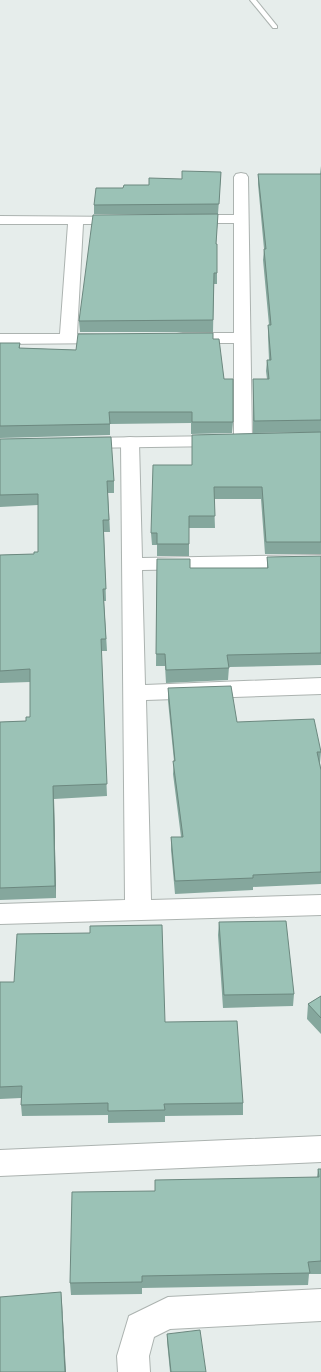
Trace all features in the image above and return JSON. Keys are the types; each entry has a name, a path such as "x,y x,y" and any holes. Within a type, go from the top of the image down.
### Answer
{"street":[{"path":"61,443 251,440 242,338 241,177"},
{"path":"170,219 241,219"},
{"path":"0,220 139,220"},
{"path":"68,339 76,220"},
{"path":"171,338 242,338"},
{"path":"0,339 124,339"},
{"path":"130,442 138,909"},
{"path":"132,564 321,561"},
{"path":"134,693 321,686"},
{"path":"0,914 321,905"},
{"path":"0,1163 321,1149"},
{"path":"134,1372 133,1356 140,1328 168,1313 321,1305"}],"lane":[{"path":"253,0 275,27"}],"building":[{"path":"182,171 221,172 219,204 94,205 96,188 123,188 124,185 149,185 149,178 182,179"},
{"path":"258,174 321,174 321,420 254,421 253,379 269,379 267,360 271,360 268,325 271,325 264,249 266,249"},
{"path":"218,214 216,244 217,273 214,273 213,320 79,321 93,215"},
{"path":"213,333 213,339 219,339 224,379 233,379 233,422 192,422 192,412 109,412 110,424 0,426 0,343 20,343 19,348 76,350 78,334"},
{"path":"321,432 321,542 266,542 262,487 214,487 215,516 189,516 189,544 157,544 157,533 151,533 153,465 192,465 192,435"},
{"path":"111,437 114,481 107,481 109,520 103,520 106,589 103,589 106,639 101,639 107,784 53,786 55,886 0,888 0,722 26,721 26,717 30,717 30,669 0,671 0,555 34,554 34,552 38,552 38,494 0,495 0,439"},
{"path":"321,556 321,653 227,655 229,668 166,670 165,654 156,654 157,559 190,559 190,568 268,568 267,557"},
{"path":"231,686 237,722 314,719 321,752 317,752 321,770 321,872 253,875 253,878 175,881 171,837 183,837 173,761 175,761 168,688"},
{"path":"286,921 294,994 224,995 219,922"},
{"path":"162,925 165,1022 237,1021 243,1103 164,1104 165,1110 108,1111 108,1103 21,1105 22,1086 0,1087 0,982 14,982 17,934 90,933 90,926"},
{"path":"321,996 321,1018 308,1004"},
{"path":"318,1169 321,1169 321,1261 308,1262 310,1273 142,1276 142,1282 70,1283 72,1192 155,1191 155,1180 319,1177"},
{"path":"61,1292 65,1372 0,1372 0,1297"},
{"path":"200,1330 206,1372 171,1372 167,1334"}]}
